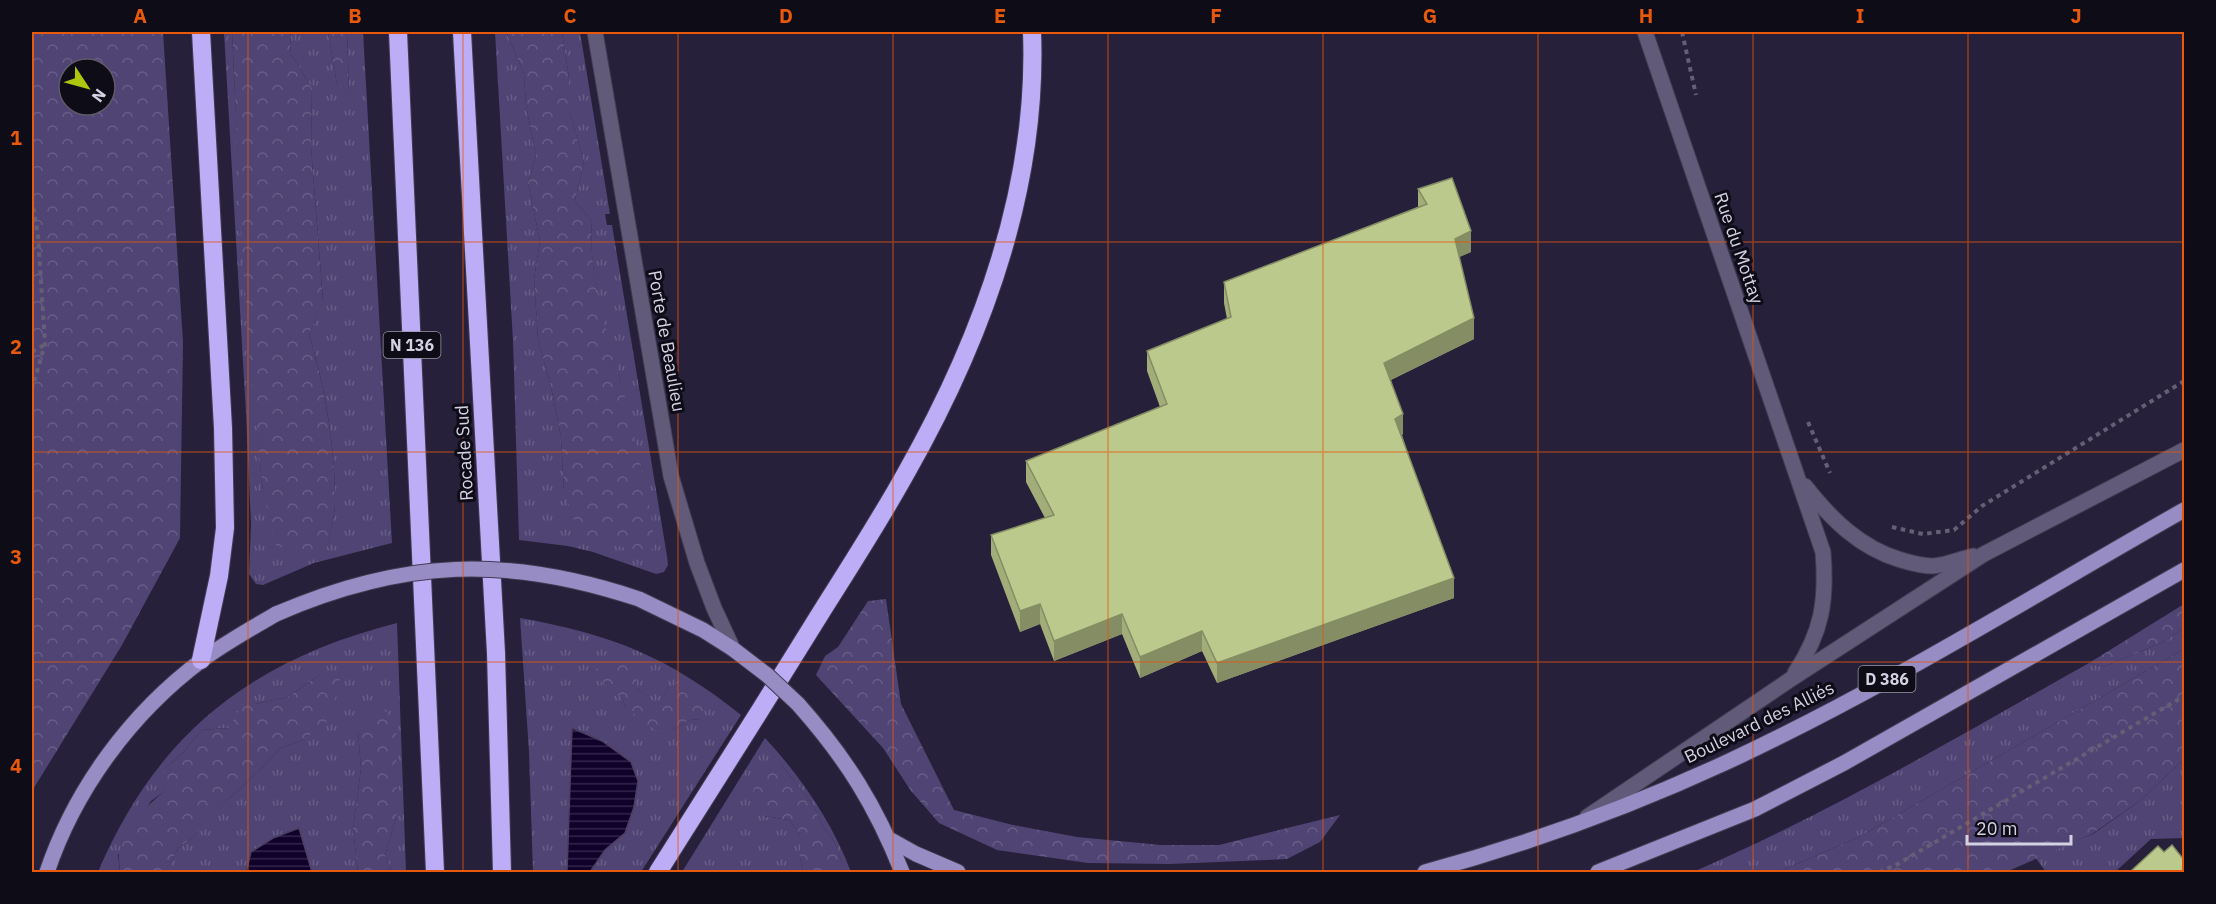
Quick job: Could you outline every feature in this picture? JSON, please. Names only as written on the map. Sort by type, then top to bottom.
[{"type":"highway","points":[[201,32],[225,498],[225,528],[219,576],[201,660]]},
{"type":"highway","name":"N 136","points":[[398,32],[435,873]]},
{"type":"highway","name":"Rocade Sud","points":[[462,32],[496,653],[502,873]]},
{"type":"highway","points":[[658,873],[906,473],[964,360],[1005,246],[1021,176],[1030,105],[1032,32]]},
{"type":"main road","name":"Boulevard des Alliés","points":[[1425,873],[1576,824],[1726,762],[1871,688],[2184,510]]},
{"type":"main road","points":[[47,873],[75,809],[100,767],[130,728],[164,692],[201,660],[276,614],[310,599],[381,578],[456,569],[531,572],[567,578],[639,599],[703,630],[733,649],[767,675],[798,704],[825,735],[871,802],[902,873]]},
{"type":"main road","points":[[1598,873],[1755,809],[1844,763],[2184,570]]},
{"type":"main road","points":[[889,839],[958,873]]},
{"type":"street","name":"Porte de Beaulieu","points":[[596,32],[671,476],[697,563],[733,649]]},
{"type":"street","name":"Rue du Mottay","points":[[1645,32],[1823,552],[1826,587],[1814,639],[1791,679]]},
{"type":"street","points":[[1576,824],[1791,679],[1984,554],[2184,450]]},
{"type":"street","points":[[1797,477],[1827,514],[1868,547],[1883,555],[1910,563],[1932,566],[1984,554]]},
{"type":"path","points":[[1682,32],[1697,99]]},
{"type":"path","points":[[32,199],[38,235],[45,344],[32,389]]},
{"type":"path","points":[[32,352],[45,344]]},
{"type":"path","points":[[1889,526],[1923,534],[1954,530],[1982,506],[2184,381]]},
{"type":"path","points":[[1806,418],[1833,481]]},
{"type":"path","points":[[1879,873],[2184,696]]},
{"type":"green space","points":[[32,32],[163,32],[183,342],[180,538],[122,645],[32,791]]},
{"type":"green space","points":[[224,32],[232,32],[244,262],[263,493],[327,546],[335,505],[334,464],[325,396],[309,335],[323,300],[311,147],[312,88],[291,54],[290,32],[328,32],[337,84],[349,91],[347,32],[363,32],[392,543],[314,563],[263,585],[256,584],[249,574],[251,524],[246,414]]},
{"type":"green space","points":[[232,32],[290,32],[291,54],[312,88],[311,147],[323,301],[309,335],[320,375],[328,419],[334,464],[335,505],[327,547],[304,556],[276,545],[263,493],[249,353]]},
{"type":"green space","points":[[328,32],[347,32],[349,92],[337,84]]},
{"type":"green space","points":[[495,32],[509,32],[507,34],[524,74],[526,105],[536,156],[528,183],[540,241],[534,279],[538,339],[561,437],[564,491],[621,383],[595,283],[591,242],[592,221],[575,201],[584,162],[569,110],[569,78],[562,32],[580,32],[610,214],[605,214],[607,225],[612,225],[667,556],[668,565],[664,572],[656,574],[593,552],[568,546],[519,540],[513,341]]},
{"type":"green space","points":[[509,32],[562,32],[569,78],[569,110],[584,162],[575,201],[592,221],[591,242],[595,282],[638,453],[652,522],[653,549],[640,552],[583,536],[575,523],[564,491],[561,437],[538,339],[534,279],[540,241],[528,183],[536,156],[526,105],[524,74],[507,34]]},
{"type":"green space","points":[[886,599],[901,704],[954,810],[1013,825],[1077,837],[1161,845],[1219,845],[1340,815],[1320,842],[1287,859],[1170,864],[1088,863],[997,850],[939,823],[911,791],[883,748],[816,675],[825,656],[838,647],[868,601]]},
{"type":"green space","points":[[2184,604],[2184,628],[2163,642],[2103,667],[2089,663]]},
{"type":"green space","points":[[520,618],[583,632],[638,651],[689,678],[741,715],[641,872],[590,872],[605,850],[625,833],[573,728],[567,872],[533,872],[529,752]],"holes":[[[669,687],[700,719],[690,720],[673,730],[626,708],[622,698],[637,689],[657,705]]]},
{"type":"green space","points":[[397,623],[406,872],[392,872],[385,856],[397,814],[358,731],[361,768],[353,829],[358,872],[312,872],[298,828],[251,852],[246,872],[169,872],[169,866],[178,848],[194,837],[209,812],[231,797],[280,748],[303,740],[320,675],[287,697],[256,704],[229,728],[201,730],[185,751],[165,768],[165,791],[151,801],[118,855],[120,872],[98,872],[122,823],[149,780],[180,742],[215,709],[254,681],[297,658],[345,639]]},
{"type":"green space","points":[[2184,628],[2184,649],[1859,837],[1778,872],[1693,872],[1844,799],[2089,663],[2103,667],[2163,642]]},
{"type":"green space","points":[[2184,649],[2184,759],[2141,800],[2092,834],[2006,872],[1778,872],[1859,837]]},
{"type":"green space","points":[[603,659],[618,659],[636,670],[637,689],[657,704],[669,687],[686,680],[698,690],[707,705],[700,719],[690,720],[673,730],[655,730],[626,708],[622,698],[601,682],[595,671]]},
{"type":"green space","points":[[334,673],[340,679],[330,719],[303,740],[280,748],[231,797],[210,812],[194,837],[178,848],[169,866],[169,872],[120,872],[119,853],[126,835],[143,811],[165,791],[165,768],[185,751],[201,730],[229,728],[246,697],[256,704],[287,697],[320,675]]},
{"type":"green space","points":[[382,708],[396,723],[397,814],[385,856],[392,872],[358,872],[353,829],[361,768],[358,731],[367,712]]},
{"type":"green space","points":[[765,738],[815,801],[835,836],[851,872],[842,872],[842,863],[835,843],[823,826],[813,805],[781,764],[764,816],[789,820],[800,834],[800,858],[803,872],[682,872]]},
{"type":"green space","points":[[2184,759],[2184,838],[2151,839],[2115,872],[2046,872],[2035,857],[2093,834],[2141,800]]},
{"type":"green space","points":[[768,762],[781,764],[813,805],[823,826],[835,843],[842,863],[842,872],[803,872],[800,858],[800,834],[789,820],[764,816],[753,807],[753,792],[759,767]]},
{"type":"shaded area","points":[[572,728],[602,741],[631,762],[638,781],[634,807],[625,833],[605,850],[590,872],[567,872]]},
{"type":"shaded area","points":[[299,828],[312,872],[246,872],[251,852],[273,838]]},
{"type":"building","points":[[1452,178],[1471,231],[1455,239],[1474,318],[1384,363],[1403,414],[1395,419],[1454,578],[1217,663],[1202,631],[1140,657],[1122,614],[1054,641],[1040,604],[1020,611],[991,535],[1054,515],[1026,461],[1167,404],[1147,351],[1231,317],[1224,282],[1427,204],[1418,189]]},
{"type":"building","points":[[2172,845],[2184,860],[2184,873],[2133,873],[2131,871],[2158,846],[2164,852]]}]
